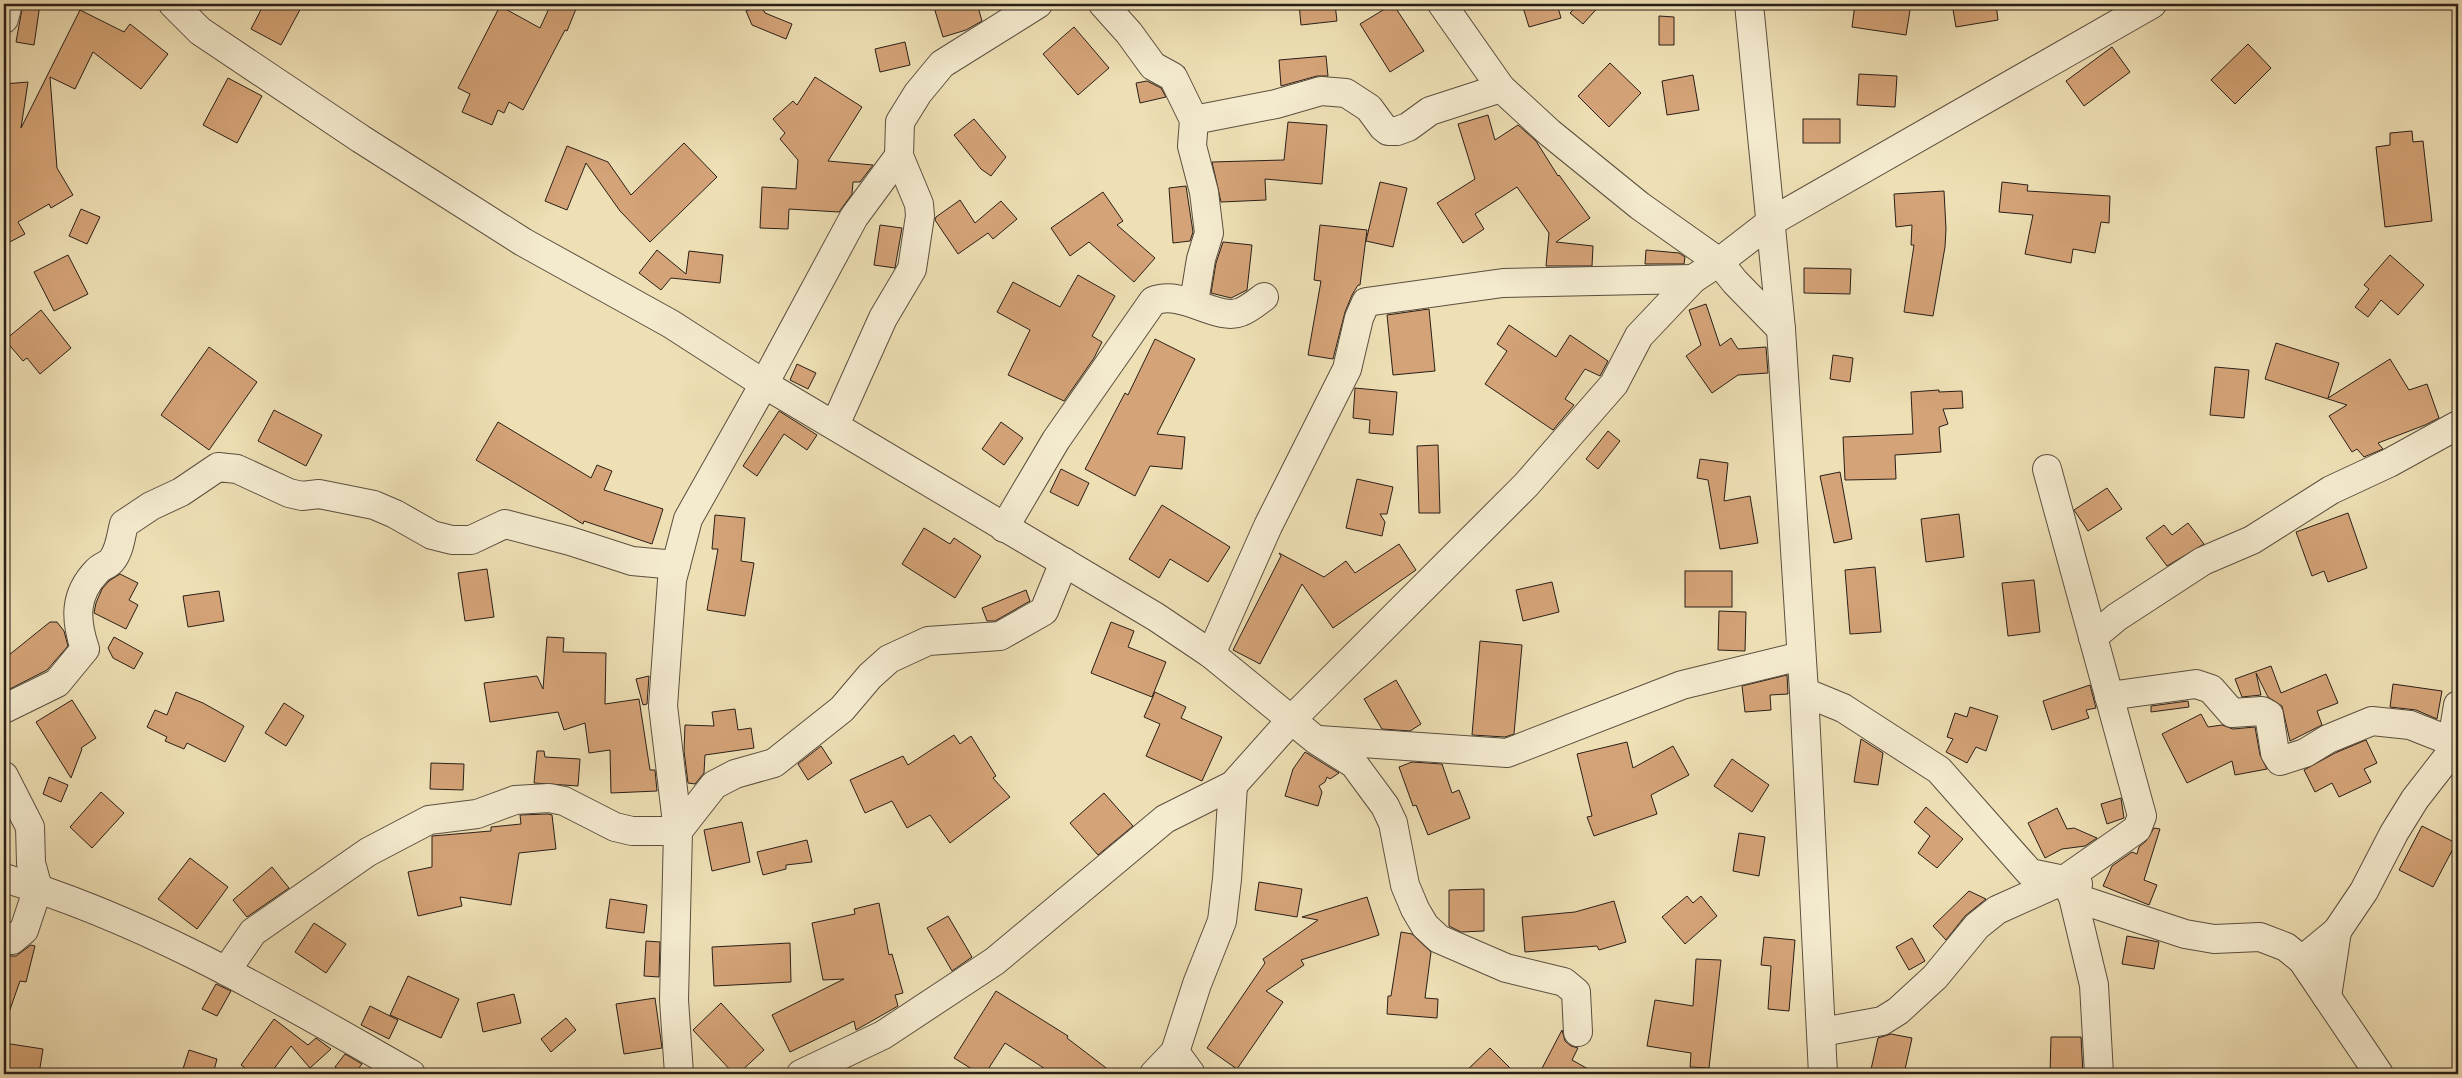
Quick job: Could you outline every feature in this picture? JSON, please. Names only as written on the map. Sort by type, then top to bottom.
[{"type":"street","points":[[4,19],[8,4]]},
{"type":"street","points":[[172,4],[200,31],[361,139],[524,242],[671,324],[764,384],[1156,617],[1211,654],[1316,740],[1354,764],[1385,806],[1393,823],[1405,885],[1425,926],[1439,939],[1506,968],[1564,982],[1576,992],[1578,1032]]},
{"type":"street","points":[[835,426],[882,318],[912,269],[920,216],[919,204],[899,156],[900,122],[918,92],[942,64],[1038,4]]},
{"type":"street","points":[[1103,4],[1130,33],[1153,66],[1173,78],[1194,120],[1192,146],[1204,192],[1209,233],[1201,259],[1194,302]]},
{"type":"street","points":[[1442,4],[1501,88],[1550,133],[1640,206],[1719,262],[1734,282],[1781,330]]},
{"type":"street","points":[[1749,4],[1772,221],[1781,330],[1804,692],[1823,1074]]},
{"type":"street","points":[[801,1074],[883,1035],[995,961],[1165,819],[1233,785],[1292,719],[1526,485],[1614,384],[1639,336],[1693,279],[1719,262],[1772,221],[2066,51],[2152,4]]},
{"type":"street","points":[[1194,120],[1276,104],[1321,91],[1346,93],[1369,108],[1388,131],[1397,132],[1408,127],[1430,111],[1501,88]]},
{"type":"street","points":[[679,1074],[674,1000],[678,831],[663,706],[672,580],[688,519],[764,384],[854,217],[899,156]]},
{"type":"street","points":[[1211,654],[1268,526],[1347,369],[1366,302],[1503,283],[1693,279]]},
{"type":"street","points":[[1004,528],[1056,440],[1152,301],[1162,297],[1194,302],[1225,315],[1240,313],[1264,297]]},
{"type":"street","points":[[2093,637],[2125,612],[2203,561],[2252,540],[2331,490],[2389,464],[2458,425]]},
{"type":"street","points":[[4,709],[57,683],[85,649],[78,630],[78,601],[97,571],[112,561],[117,551],[124,524],[151,506],[181,492],[218,467],[237,468],[289,493],[302,496],[319,494],[374,504],[396,514],[432,535],[452,540],[471,540],[505,524],[570,540],[632,561],[676,565]]},
{"type":"street","points":[[1822,1032],[1882,1021],[1898,1011],[1935,977],[1977,926],[1998,910],[2068,889],[2086,865],[2137,830],[2141,823],[2142,816],[2047,469]]},
{"type":"street","points":[[678,831],[714,785],[735,774],[774,764],[842,709],[870,676],[889,659],[928,641],[1000,636],[1044,611],[1064,562]]},
{"type":"street","points":[[1316,740],[1507,753],[1682,685],[1801,656]]},
{"type":"street","points":[[2109,696],[2196,684],[2210,689],[2232,713],[2262,712],[2269,715],[2275,753],[2280,762],[2305,753],[2328,740],[2372,721],[2410,725],[2453,742]]},
{"type":"street","points":[[1804,692],[1843,708],[1939,770],[2030,873],[2185,934],[2214,939],[2260,937],[2286,947],[2302,960],[2379,1074]]},
{"type":"street","points":[[2302,960],[2337,931],[2364,891],[2394,833],[2415,798],[2450,754],[2453,742],[2455,713],[2458,705]]},
{"type":"street","points":[[4,776],[30,827],[32,863],[38,888],[24,930],[12,940],[4,940]]},
{"type":"street","points":[[1154,1074],[1175,1052],[1197,984],[1222,921],[1227,879],[1233,785]]},
{"type":"street","points":[[226,972],[253,932],[368,852],[429,820],[477,814],[515,800],[550,798],[564,801],[615,826],[632,831],[678,831]]},
{"type":"street","points":[[4,878],[38,888],[125,922],[226,972],[411,1074]]},
{"type":"street","points":[[2068,889],[2094,985],[2099,1074]]},
{"type":"street","points":[[2327,997],[2337,931]]},
{"type":"street","points":[[1175,1052],[1190,1074]]},
{"type":"building","points":[[23,4],[40,4],[34,45],[16,42]]},
{"type":"building","points":[[264,4],[303,4],[281,45],[251,29]]},
{"type":"building","points":[[551,4],[578,4],[567,31],[565,30],[523,110],[509,102],[504,113],[498,110],[492,125],[462,112],[470,94],[458,88],[500,6],[540,28]]},
{"type":"building","points":[[933,4],[977,4],[982,21],[966,30],[943,37]]},
{"type":"building","points":[[1299,4],[1335,4],[1337,21],[1301,25]]},
{"type":"building","points":[[1393,4],[1424,51],[1390,72],[1360,24]]},
{"type":"building","points":[[1522,4],[1557,4],[1561,18],[1529,27]]},
{"type":"building","points":[[1579,4],[1601,4],[1583,24],[1570,13]]},
{"type":"building","points":[[1855,4],[1911,4],[1906,35],[1852,27]]},
{"type":"building","points":[[1952,4],[1996,4],[1998,20],[1956,27]]},
{"type":"building","points":[[761,5],[765,13],[792,24],[786,39],[752,25],[746,11]]},
{"type":"building","points":[[80,10],[124,32],[130,24],[168,54],[141,89],[93,52],[75,89],[50,77],[57,168],[73,195],[51,208],[49,204],[18,222],[25,234],[4,245],[4,84],[28,82],[21,128]]},
{"type":"building","points":[[1659,16],[1674,17],[1674,45],[1659,45]]},
{"type":"building","points":[[1074,27],[1109,68],[1078,95],[1043,54]]},
{"type":"building","points":[[905,42],[910,65],[880,72],[875,49]]},
{"type":"building","points":[[2248,44],[2271,68],[2235,104],[2211,80]]},
{"type":"building","points":[[2112,47],[2130,72],[2084,106],[2066,81]]},
{"type":"building","points":[[1326,56],[1328,76],[1317,76],[1281,86],[1279,60]]},
{"type":"building","points":[[1610,63],[1641,93],[1609,127],[1578,96]]},
{"type":"building","points":[[1859,74],[1897,76],[1895,107],[1857,105]]},
{"type":"building","points":[[1693,75],[1699,110],[1667,115],[1662,81]]},
{"type":"building","points":[[815,77],[862,107],[828,161],[873,165],[860,182],[853,182],[852,194],[839,212],[789,209],[788,229],[760,228],[762,187],[796,189],[798,160],[780,139],[785,133],[773,119],[793,101],[797,105]]},
{"type":"building","points":[[228,78],[262,96],[237,143],[203,125]]},
{"type":"building","points":[[1147,81],[1161,88],[1166,97],[1140,103],[1136,83]]},
{"type":"building","points":[[1488,115],[1495,140],[1518,125],[1536,141],[1558,176],[1590,218],[1556,242],[1593,246],[1592,266],[1546,266],[1549,233],[1517,187],[1475,214],[1484,229],[1463,243],[1437,203],[1475,179],[1458,124]]},
{"type":"building","points":[[974,119],[1006,157],[991,176],[981,169],[954,135]]},
{"type":"building","points":[[1803,119],[1840,119],[1840,143],[1803,143]]},
{"type":"building","points":[[1288,122],[1327,125],[1322,184],[1265,179],[1266,200],[1221,202],[1212,162],[1284,160]]},
{"type":"building","points":[[2412,131],[2413,142],[2423,141],[2432,221],[2385,227],[2376,147],[2390,145],[2390,133]]},
{"type":"building","points":[[684,143],[717,177],[650,242],[620,211],[586,163],[567,210],[545,201],[567,146],[608,162],[631,195]]},
{"type":"building","points":[[1380,182],[1407,188],[1393,247],[1366,241]]},
{"type":"building","points":[[2002,182],[2028,185],[2027,191],[2110,196],[2109,223],[2101,222],[2095,253],[2073,249],[2071,263],[2025,254],[2033,215],[1999,212]]},
{"type":"building","points":[[1186,186],[1193,232],[1190,241],[1173,243],[1169,188]]},
{"type":"building","points":[[1944,191],[1945,247],[1933,316],[1904,312],[1914,245],[1911,245],[1912,225],[1896,227],[1894,194]]},
{"type":"building","points":[[1103,192],[1123,221],[1117,225],[1155,258],[1134,282],[1089,242],[1070,256],[1051,228]]},
{"type":"building","points":[[960,200],[975,223],[1001,201],[1017,219],[993,239],[988,233],[958,254],[935,220],[936,217]]},
{"type":"building","points":[[81,209],[100,217],[87,244],[69,236]]},
{"type":"building","points":[[880,225],[902,228],[895,268],[874,265]]},
{"type":"building","points":[[1320,225],[1367,230],[1360,285],[1358,285],[1352,295],[1345,312],[1333,359],[1308,355],[1321,281],[1314,280]]},
{"type":"building","points":[[1223,242],[1252,245],[1247,290],[1231,298],[1211,293],[1216,263]]},
{"type":"building","points":[[657,250],[686,274],[689,251],[723,255],[720,283],[671,278],[661,290],[639,273]]},
{"type":"building","points":[[1646,250],[1679,253],[1685,257],[1684,264],[1645,264]]},
{"type":"building","points":[[68,255],[88,294],[54,311],[34,272]]},
{"type":"building","points":[[2390,255],[2424,285],[2398,315],[2381,300],[2368,317],[2355,307],[2369,289],[2364,285]]},
{"type":"building","points":[[1804,268],[1851,269],[1850,294],[1804,293]]},
{"type":"building","points":[[1078,275],[1115,296],[1092,336],[1102,342],[1094,358],[1064,401],[1008,375],[1030,330],[997,312],[1013,282],[1060,307]]},
{"type":"building","points":[[1706,304],[1720,346],[1731,338],[1738,349],[1766,347],[1768,373],[1738,375],[1712,393],[1686,356],[1701,345],[1689,310]]},
{"type":"building","points":[[1429,309],[1435,371],[1393,375],[1387,315]]},
{"type":"building","points":[[41,310],[71,348],[40,374],[27,358],[23,361],[5,340]]},
{"type":"building","points":[[1509,325],[1556,357],[1570,335],[1608,361],[1600,376],[1585,369],[1565,399],[1574,405],[1553,430],[1485,384],[1507,351],[1497,344]]},
{"type":"building","points":[[1155,339],[1195,359],[1157,434],[1185,437],[1182,469],[1150,466],[1135,496],[1085,469],[1125,393],[1128,395]]},
{"type":"building","points":[[2276,343],[2339,363],[2328,398],[2390,359],[2409,390],[2427,384],[2439,418],[2378,443],[2383,449],[2364,457],[2357,449],[2352,452],[2329,416],[2347,405],[2265,379]]},
{"type":"building","points":[[209,347],[257,382],[209,450],[161,415]]},
{"type":"building","points":[[1833,355],[1853,358],[1850,382],[1830,379]]},
{"type":"building","points":[[797,364],[816,373],[808,389],[790,380]]},
{"type":"building","points":[[2215,367],[2249,370],[2244,418],[2210,415]]},
{"type":"building","points":[[1355,388],[1397,392],[1393,435],[1369,433],[1370,420],[1353,418]]},
{"type":"building","points":[[1939,390],[1939,392],[1962,391],[1963,408],[1943,409],[1948,424],[1939,427],[1941,452],[1895,455],[1896,479],[1845,480],[1843,437],[1913,434],[1911,392]]},
{"type":"building","points":[[274,410],[322,435],[306,466],[258,441]]},
{"type":"building","points":[[779,411],[817,435],[807,450],[784,434],[757,476],[743,466]]},
{"type":"building","points":[[498,422],[591,478],[597,465],[612,471],[604,490],[663,509],[652,544],[584,521],[583,524],[476,460]]},
{"type":"building","points":[[1001,422],[1023,438],[1004,465],[982,449]]},
{"type":"building","points":[[1608,431],[1620,441],[1598,469],[1586,459]]},
{"type":"building","points":[[1438,445],[1440,513],[1419,513],[1417,446]]},
{"type":"building","points":[[1700,459],[1728,463],[1724,501],[1750,496],[1758,543],[1720,549],[1708,480],[1697,478]]},
{"type":"building","points":[[1061,469],[1089,483],[1078,506],[1050,492]]},
{"type":"building","points":[[1840,472],[1852,539],[1834,543],[1820,476]]},
{"type":"building","points":[[1357,479],[1393,487],[1387,514],[1380,514],[1385,522],[1382,536],[1346,528]]},
{"type":"building","points":[[2107,488],[2122,509],[2088,531],[2074,510]]},
{"type":"building","points":[[1162,505],[1230,547],[1208,582],[1170,559],[1159,578],[1129,559]]},
{"type":"building","points":[[2348,513],[2367,568],[2328,582],[2324,571],[2312,576],[2296,532]]},
{"type":"building","points":[[1959,514],[1964,557],[1926,562],[1921,519]]},
{"type":"building","points":[[715,515],[745,518],[741,561],[754,563],[745,616],[707,610],[718,549],[712,549]]},
{"type":"building","points":[[2188,523],[2204,544],[2167,566],[2146,538],[2164,525],[2172,535]]},
{"type":"building","points":[[924,528],[950,544],[954,538],[981,556],[955,598],[902,564]]},
{"type":"building","points":[[1399,544],[1416,570],[1333,628],[1302,584],[1260,664],[1233,650],[1281,556],[1279,553],[1324,577],[1346,561],[1355,573]]},
{"type":"building","points":[[1875,567],[1881,632],[1850,634],[1845,570]]},
{"type":"building","points":[[487,569],[494,617],[465,621],[458,573]]},
{"type":"building","points":[[1685,571],[1732,571],[1732,607],[1685,607]]},
{"type":"building","points":[[120,574],[138,583],[129,600],[138,605],[126,629],[94,613],[102,589],[109,581]]},
{"type":"building","points":[[2034,580],[2040,632],[2008,636],[2002,583]]},
{"type":"building","points":[[1552,582],[1559,612],[1523,621],[1516,590]]},
{"type":"building","points":[[1026,590],[1030,601],[995,621],[987,621],[982,608]]},
{"type":"building","points":[[219,591],[224,621],[188,627],[183,596]]},
{"type":"building","points":[[1719,611],[1746,612],[1745,651],[1718,650]]},
{"type":"building","points":[[50,622],[57,622],[64,631],[68,646],[47,670],[4,692],[4,659]]},
{"type":"building","points":[[1111,622],[1134,631],[1128,647],[1166,662],[1152,697],[1091,673]]},
{"type":"building","points":[[114,637],[143,653],[134,669],[113,658],[108,648]]},
{"type":"building","points":[[547,637],[564,638],[563,652],[606,653],[605,704],[639,699],[650,770],[655,770],[657,791],[611,793],[610,750],[589,753],[585,723],[564,730],[558,712],[490,722],[484,683],[537,676],[543,689]]},
{"type":"building","points":[[1480,641],[1522,645],[1514,734],[1505,737],[1472,735]]},
{"type":"building","points":[[2271,666],[2281,693],[2326,674],[2338,703],[2317,711],[2322,725],[2290,741],[2282,706],[2268,697],[2256,673],[2261,695],[2242,697],[2235,679]]},
{"type":"building","points":[[1787,675],[1788,694],[1770,695],[1771,710],[1745,712],[1742,686]]},
{"type":"building","points":[[649,676],[647,704],[643,705],[636,679]]},
{"type":"building","points":[[1396,680],[1421,724],[1410,731],[1382,729],[1364,699]]},
{"type":"building","points":[[2393,684],[2442,691],[2437,719],[2416,710],[2390,707]]},
{"type":"building","points":[[2090,685],[2096,708],[2086,710],[2089,718],[2052,730],[2043,701]]},
{"type":"building","points":[[176,692],[203,703],[244,726],[225,762],[187,743],[184,749],[165,741],[167,737],[147,727],[155,710],[167,715]]},
{"type":"building","points":[[1155,692],[1186,707],[1181,718],[1222,737],[1202,781],[1146,756],[1160,724],[1144,717]]},
{"type":"building","points":[[72,700],[96,738],[81,748],[71,778],[36,722]]},
{"type":"building","points":[[2188,701],[2189,707],[2151,712],[2151,706]]},
{"type":"building","points":[[284,703],[304,716],[286,746],[265,733]]},
{"type":"building","points":[[1970,707],[1998,716],[1986,751],[1976,747],[1967,763],[1946,752],[1953,739],[1947,737],[1955,713],[1967,717]]},
{"type":"building","points":[[735,709],[738,730],[751,728],[754,748],[705,755],[704,773],[695,784],[688,783],[684,751],[685,725],[714,726],[712,712]]},
{"type":"building","points":[[2201,714],[2208,727],[2222,725],[2233,729],[2255,727],[2260,755],[2267,769],[2235,775],[2232,761],[2187,783],[2162,734]]},
{"type":"building","points":[[954,735],[960,744],[971,736],[996,776],[993,778],[1010,797],[950,843],[930,815],[907,828],[892,801],[865,813],[850,780],[903,756],[908,765]]},
{"type":"building","points":[[1861,739],[1883,753],[1878,785],[1854,782]]},
{"type":"building","points":[[2366,740],[2377,763],[2364,769],[2371,782],[2339,797],[2332,783],[2315,792],[2304,770],[2335,753]]},
{"type":"building","points":[[1627,742],[1633,768],[1673,746],[1689,775],[1651,795],[1657,814],[1594,836],[1587,817],[1592,816],[1577,754]]},
{"type":"building","points":[[821,746],[832,763],[808,780],[798,764]]},
{"type":"building","points":[[537,751],[544,751],[545,757],[580,759],[578,786],[534,783]]},
{"type":"building","points":[[1305,752],[1339,773],[1330,779],[1327,777],[1325,782],[1319,786],[1322,792],[1318,806],[1285,796],[1293,769]]},
{"type":"building","points":[[1732,759],[1769,785],[1752,812],[1714,786]]},
{"type":"building","points":[[1412,762],[1442,764],[1452,793],[1459,790],[1470,818],[1428,835],[1416,805],[1413,806],[1399,767]]},
{"type":"building","points":[[431,763],[464,764],[463,790],[430,789]]},
{"type":"building","points":[[49,777],[68,785],[61,802],[43,794]]},
{"type":"building","points":[[101,792],[124,813],[92,848],[70,827]]},
{"type":"building","points":[[1104,793],[1133,826],[1098,855],[1070,823]]},
{"type":"building","points":[[2121,798],[2124,818],[2107,824],[2101,804]]},
{"type":"building","points":[[1926,807],[1963,839],[1937,868],[1918,853],[1930,836],[1914,822]]},
{"type":"building","points":[[2057,808],[2067,829],[2074,828],[2097,838],[2085,846],[2062,849],[2045,858],[2028,823]]},
{"type":"building","points":[[520,815],[552,815],[556,849],[519,853],[511,905],[460,897],[462,906],[418,916],[408,872],[432,867],[432,836],[491,831],[491,827],[521,824]]},
{"type":"building","points":[[742,822],[750,862],[712,871],[704,830]]},
{"type":"building","points":[[2422,826],[2456,843],[2433,887],[2399,870]]},
{"type":"building","points":[[2154,828],[2160,829],[2144,880],[2157,885],[2149,905],[2103,886],[2112,866],[2132,852],[2137,854],[2139,847],[2146,841]]},
{"type":"building","points":[[1739,833],[1765,837],[1759,876],[1733,871]]},
{"type":"building","points":[[807,840],[812,862],[786,865],[786,869],[763,875],[757,852]]},
{"type":"building","points":[[190,858],[228,887],[197,929],[158,899]]},
{"type":"building","points":[[272,867],[289,888],[247,917],[233,900]]},
{"type":"building","points":[[1259,882],[1302,889],[1297,917],[1255,910]]},
{"type":"building","points":[[1484,889],[1484,931],[1461,932],[1449,926],[1449,890]]},
{"type":"building","points":[[1969,891],[1986,899],[1965,916],[1946,940],[1933,926]]},
{"type":"building","points":[[1687,896],[1693,903],[1701,896],[1717,916],[1685,944],[1662,917]]},
{"type":"building","points":[[1367,897],[1379,935],[1301,960],[1304,965],[1266,991],[1283,1002],[1237,1069],[1207,1048],[1265,963],[1263,959],[1318,920],[1302,917]]},
{"type":"building","points":[[610,899],[647,905],[644,933],[606,928]]},
{"type":"building","points":[[1614,901],[1626,942],[1599,950],[1597,946],[1525,952],[1522,917],[1575,912]]},
{"type":"building","points":[[879,903],[889,955],[892,954],[903,993],[895,995],[898,1006],[856,1030],[854,1021],[790,1052],[772,1015],[844,979],[823,980],[812,923],[855,914],[854,909]]},
{"type":"building","points":[[948,916],[972,957],[952,971],[927,928]]},
{"type":"building","points":[[314,923],[346,944],[326,973],[295,952]]},
{"type":"building","points":[[1401,932],[1412,934],[1431,952],[1425,998],[1438,999],[1437,1018],[1387,1014],[1388,996],[1391,996]]},
{"type":"building","points":[[2127,936],[2159,942],[2154,969],[2122,964]]},
{"type":"building","points":[[1764,937],[1795,940],[1789,1011],[1768,1009],[1771,966],[1761,965]]},
{"type":"building","points":[[1912,938],[1925,961],[1909,970],[1896,947]]},
{"type":"building","points":[[646,941],[660,942],[659,977],[644,976]]},
{"type":"building","points":[[790,943],[791,982],[714,986],[712,947]]},
{"type":"building","points":[[31,945],[35,946],[26,982],[20,981],[6,1021],[4,1020],[4,956],[16,956]]},
{"type":"building","points":[[1696,959],[1721,960],[1709,1068],[1690,1067],[1691,1053],[1647,1046],[1655,1000],[1693,1006]]},
{"type":"building","points":[[408,976],[459,999],[441,1038],[390,1015]]},
{"type":"building","points":[[216,984],[231,991],[217,1016],[202,1009]]},
{"type":"building","points":[[996,991],[1068,1036],[1067,1038],[1114,1074],[1053,1074],[1005,1043],[985,1074],[980,1074],[954,1058]]},
{"type":"building","points":[[514,994],[521,1023],[483,1032],[477,1003]]},
{"type":"building","points":[[655,998],[662,1048],[624,1054],[616,1004]]},
{"type":"building","points":[[721,1003],[764,1050],[738,1074],[734,1074],[693,1030]]},
{"type":"building","points":[[370,1006],[398,1020],[389,1039],[361,1025]]},
{"type":"building","points":[[566,1018],[576,1030],[551,1052],[541,1039]]},
{"type":"building","points":[[274,1019],[308,1045],[316,1038],[331,1049],[310,1068],[291,1046],[270,1074],[253,1074],[241,1065]]},
{"type":"building","points":[[1562,1030],[1565,1041],[1571,1046],[1578,1048],[1572,1060],[1597,1074],[1539,1074]]},
{"type":"building","points":[[1891,1034],[1912,1038],[1904,1074],[1870,1074],[1878,1038]]},
{"type":"building","points":[[2051,1037],[2081,1037],[2083,1074],[2050,1074]]},
{"type":"building","points":[[4,1043],[43,1049],[39,1074],[4,1069]]},
{"type":"building","points":[[1490,1048],[1516,1074],[1463,1074]]},
{"type":"building","points":[[189,1050],[217,1059],[213,1074],[182,1072]]},
{"type":"building","points":[[345,1054],[362,1064],[354,1074],[345,1074],[335,1067]]}]
